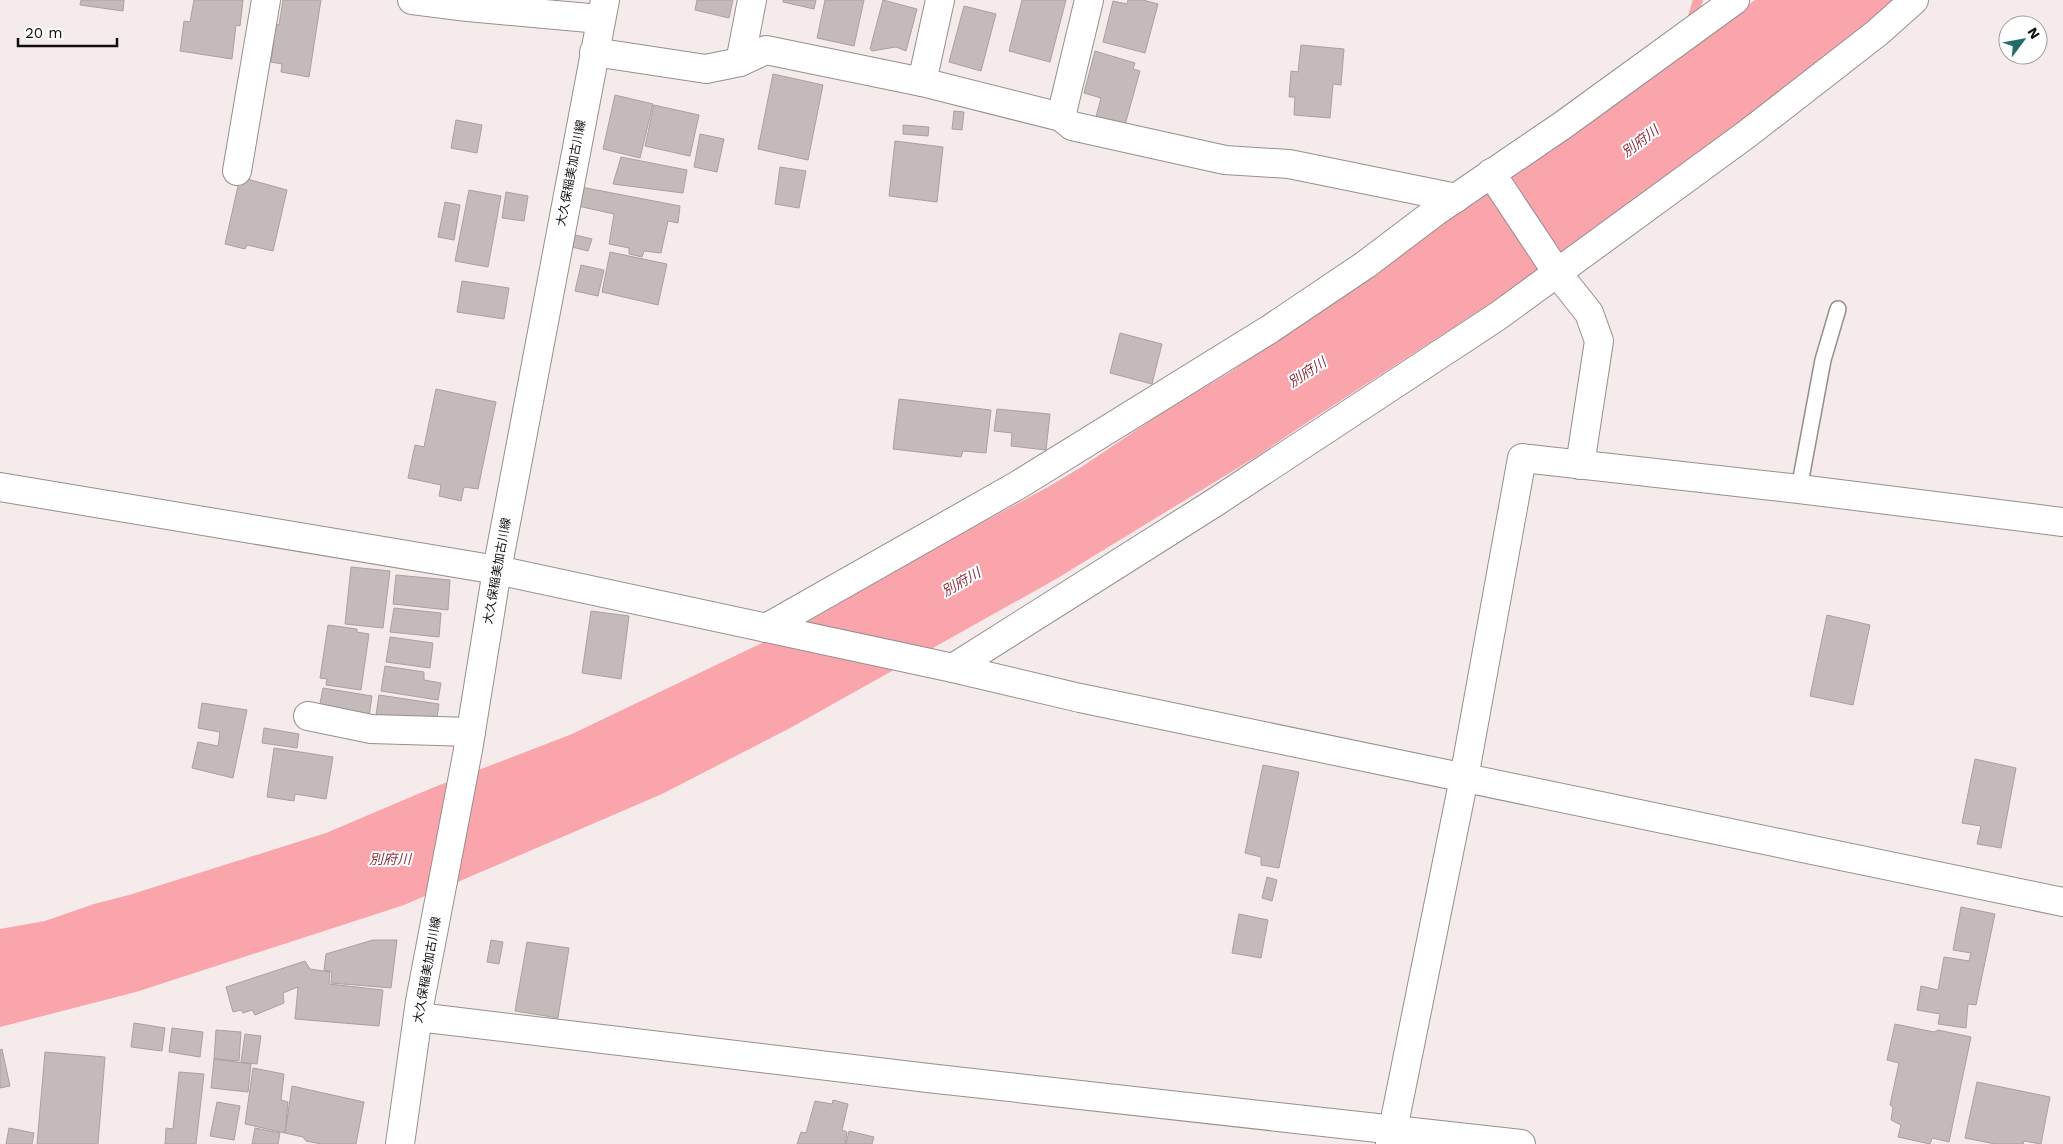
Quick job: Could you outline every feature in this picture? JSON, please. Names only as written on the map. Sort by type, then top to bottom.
[{"type":"street","points":[[237,171],[266,0]]},
{"type":"street","points":[[412,0],[468,7],[602,10]]},
{"type":"street","points":[[740,62],[752,0]]},
{"type":"street","points":[[922,82],[940,0]]},
{"type":"street","points":[[1061,118],[1090,0]]},
{"type":"street","points":[[774,631],[1018,485],[1221,360],[1365,265],[1735,0]]},
{"type":"street","points":[[947,668],[1370,402],[1558,274],[1748,134],[1877,33],[1914,0]]},
{"type":"street","name":"大久保稲美加古川線","points":[[400,1144],[418,1017],[470,741],[497,570],[602,10]]},
{"type":"street","points":[[594,52],[706,69],[740,62],[766,50],[922,82],[1061,118],[1072,126],[1225,160],[1289,164],[1456,198]]},
{"type":"street","points":[[1491,173],[1558,274],[1589,313],[1599,341],[1580,464]]},
{"type":"street","points":[[1391,1137],[1464,778],[1522,458],[1799,489],[2063,522]]},
{"type":"street","points":[[0,487],[497,570],[1080,698],[2063,902]]},
{"type":"street","points":[[308,716],[371,729],[470,741]]},
{"type":"street","points":[[418,1017],[928,1078],[1219,1109],[1391,1137],[1521,1144]]},
{"type":"lane","points":[[1799,489],[1822,360],[1838,309]]},
{"type":"water","name":"別府川","points":[[1755,0],[1900,0],[1597,234],[1259,455],[1056,579],[792,727],[662,794],[404,905],[136,992],[0,1027],[0,929],[45,921],[94,904],[129,895],[326,833],[432,788],[572,734],[810,620],[881,577],[1048,487],[1083,466],[1166,410],[1232,371],[1327,303],[1426,237],[1458,210],[1649,80]]},
{"type":"building","points":[[81,0],[124,0],[123,11],[80,5]]},
{"type":"building","points":[[194,0],[243,0],[240,26],[236,25],[232,59],[180,51],[184,21],[190,22]]},
{"type":"building","points":[[283,0],[321,0],[309,77],[281,72],[282,64],[271,62],[274,41],[269,41],[272,24],[279,25]]},
{"type":"building","points":[[697,0],[733,0],[729,18],[695,10]]},
{"type":"building","points":[[783,0],[816,0],[814,9],[783,2]]},
{"type":"building","points":[[825,0],[864,0],[854,46],[817,38]]},
{"type":"building","points":[[883,0],[917,9],[906,51],[896,47],[872,51],[870,49]]},
{"type":"building","points":[[1022,0],[1066,0],[1050,62],[1009,51]]},
{"type":"building","points":[[1128,0],[1143,0],[1158,4],[1145,53],[1103,42],[1113,1],[1127,4]]},
{"type":"building","points":[[964,6],[996,14],[981,71],[949,62]]},
{"type":"building","points":[[1301,45],[1344,49],[1341,85],[1333,84],[1330,118],[1294,115],[1295,97],[1289,97],[1291,71],[1298,72]]},
{"type":"building","points":[[1095,51],[1135,63],[1133,69],[1140,71],[1125,125],[1096,117],[1101,98],[1084,93]]},
{"type":"building","points":[[773,74],[823,85],[808,160],[758,149]]},
{"type":"building","points":[[615,95],[653,104],[640,158],[603,149]]},
{"type":"building","points":[[654,105],[699,115],[690,156],[645,146]]},
{"type":"building","points":[[954,111],[964,112],[962,130],[952,129]]},
{"type":"building","points":[[456,120],[482,125],[477,153],[451,148]]},
{"type":"building","points":[[903,125],[929,127],[928,136],[903,134]]},
{"type":"building","points":[[700,134],[724,139],[717,172],[694,167]]},
{"type":"building","points":[[895,141],[943,147],[937,202],[889,196]]},
{"type":"building","points":[[621,157],[687,170],[683,193],[613,184]]},
{"type":"building","points":[[780,167],[806,171],[799,208],[775,204]]},
{"type":"building","points":[[240,177],[287,190],[273,251],[247,245],[245,249],[225,244]]},
{"type":"building","points":[[581,187],[680,206],[678,223],[668,221],[661,253],[644,251],[642,257],[629,254],[629,248],[609,244],[614,214],[578,206]]},
{"type":"building","points":[[469,190],[501,196],[488,267],[455,261]]},
{"type":"building","points":[[506,192],[528,196],[524,221],[502,218]]},
{"type":"building","points":[[445,202],[460,205],[454,240],[438,237]]},
{"type":"building","points":[[571,234],[592,239],[588,251],[568,246]]},
{"type":"building","points":[[610,252],[667,264],[658,305],[602,292]]},
{"type":"building","points":[[581,265],[604,270],[598,296],[575,291]]},
{"type":"building","points":[[462,281],[509,288],[504,319],[457,312]]},
{"type":"building","points":[[1120,333],[1162,344],[1152,384],[1110,373]]},
{"type":"building","points":[[436,389],[496,402],[478,489],[464,487],[461,501],[439,496],[441,485],[408,478],[415,445],[424,447]]},
{"type":"building","points":[[899,399],[991,410],[986,453],[963,451],[961,457],[893,449]]},
{"type":"building","points":[[997,409],[1050,414],[1046,450],[1011,446],[1012,433],[994,431]]},
{"type":"building","points":[[351,567],[390,571],[383,628],[345,624]]},
{"type":"building","points":[[396,575],[450,580],[448,610],[393,604]]},
{"type":"building","points":[[394,608],[441,613],[439,637],[390,632]]},
{"type":"building","points":[[591,611],[629,616],[621,679],[582,673]]},
{"type":"building","points":[[1827,615],[1870,625],[1853,705],[1810,696]]},
{"type":"building","points":[[328,625],[357,629],[357,632],[369,634],[361,690],[326,685],[327,679],[320,678]]},
{"type":"building","points":[[390,637],[433,643],[430,668],[386,662]]},
{"type":"building","points":[[385,666],[424,672],[424,680],[441,683],[438,700],[381,691]]},
{"type":"building","points":[[323,688],[372,696],[369,717],[319,709]]},
{"type":"building","points":[[379,695],[439,704],[436,724],[376,715]]},
{"type":"building","points":[[202,703],[247,710],[233,778],[192,768],[198,742],[218,746],[220,732],[198,728]]},
{"type":"building","points":[[264,728],[299,734],[297,748],[262,743]]},
{"type":"building","points":[[274,748],[333,757],[326,799],[295,794],[294,801],[267,797]]},
{"type":"building","points":[[1975,759],[2016,768],[2001,848],[1977,844],[1981,826],[1962,823]]},
{"type":"building","points":[[1263,765],[1299,772],[1279,868],[1261,865],[1261,857],[1245,853]]},
{"type":"building","points":[[1267,877],[1277,880],[1272,901],[1262,898]]},
{"type":"building","points":[[1961,907],[1995,914],[1976,1005],[1968,1004],[1966,1028],[1938,1024],[1940,1014],[1917,1010],[1921,986],[1938,990],[1944,957],[1969,961],[1971,953],[1953,950]]},
{"type":"building","points":[[1239,914],[1268,920],[1261,958],[1232,953]]},
{"type":"building","points":[[373,940],[397,940],[391,988],[331,983],[332,972],[324,970],[326,954]]},
{"type":"building","points":[[491,940],[503,942],[499,964],[487,962]]},
{"type":"building","points":[[527,942],[569,948],[558,1018],[515,1011]]},
{"type":"building","points":[[305,961],[310,969],[330,972],[329,984],[383,990],[379,1026],[295,1019],[298,987],[283,993],[284,1003],[255,1015],[252,1010],[243,1013],[241,1010],[233,1012],[226,987]]},
{"type":"building","points":[[134,1023],[165,1028],[162,1051],[131,1047]]},
{"type":"building","points":[[1895,1024],[1971,1037],[1949,1142],[1932,1138],[1930,1144],[1898,1137],[1901,1125],[1891,1120],[1893,1107],[1890,1105],[1899,1063],[1887,1060]]},
{"type":"building","points":[[172,1028],[203,1032],[200,1057],[169,1052]]},
{"type":"building","points":[[216,1030],[241,1032],[239,1061],[214,1059]]},
{"type":"building","points":[[245,1034],[261,1036],[257,1064],[241,1062]]},
{"type":"building","points":[[2,1049],[10,1086],[0,1088],[0,1050]]},
{"type":"building","points":[[45,1052],[105,1057],[98,1144],[37,1144]]},
{"type":"building","points":[[214,1059],[251,1064],[248,1092],[211,1088]]},
{"type":"building","points":[[253,1068],[284,1074],[281,1100],[288,1102],[285,1133],[245,1124]]},
{"type":"building","points":[[179,1072],[204,1074],[196,1144],[165,1144],[166,1128],[173,1129]]},
{"type":"building","points":[[1977,1082],[2050,1097],[2041,1144],[2024,1141],[2023,1144],[1995,1144],[1965,1138]]},
{"type":"building","points":[[292,1086],[364,1102],[356,1144],[321,1144],[306,1141],[303,1137],[285,1133]]},
{"type":"building","points":[[833,1100],[848,1104],[842,1130],[847,1132],[845,1144],[797,1144],[801,1132],[806,1133],[815,1101],[832,1104]]},
{"type":"building","points":[[217,1102],[240,1106],[234,1140],[210,1136]]},
{"type":"building","points":[[9,1128],[34,1133],[32,1144],[6,1144]]},
{"type":"building","points":[[255,1128],[280,1133],[278,1144],[252,1144]]},
{"type":"building","points":[[849,1131],[874,1137],[872,1144],[846,1144]]},
{"type":"waterway","points":[[1691,23],[1698,0]]}]
